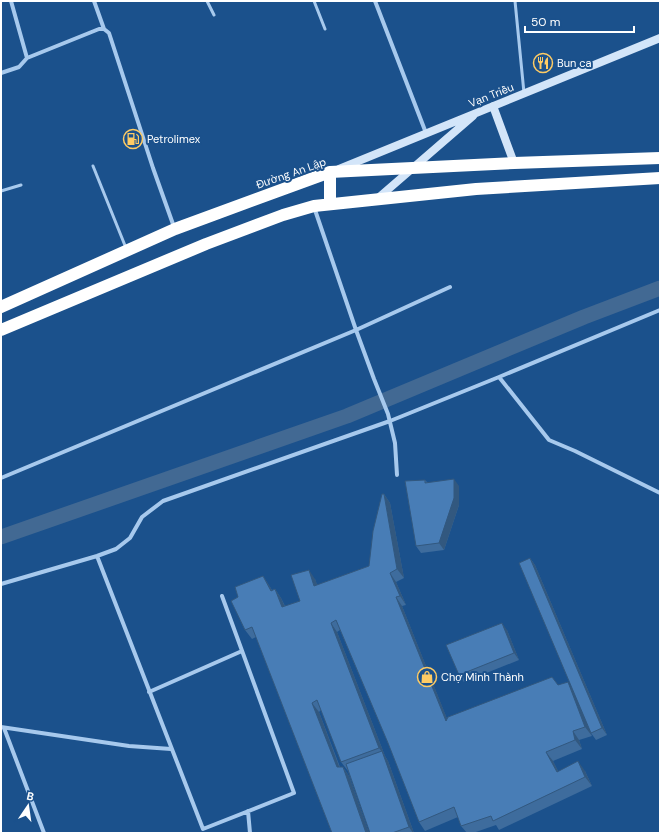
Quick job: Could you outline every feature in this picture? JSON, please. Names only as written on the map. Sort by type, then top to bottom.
[{"type":"highway","name":"Đường An Lập","points":[[1,307],[175,229],[330,172],[660,158]]},
{"type":"highway","points":[[330,172],[330,204]]},
{"type":"highway","points":[[1,330],[206,244],[283,215],[314,206],[476,189],[660,178]]},
{"type":"street","points":[[11,1],[27,58]]},
{"type":"street","points":[[94,1],[104,29],[109,33],[153,168],[175,229]]},
{"type":"street","points":[[375,1],[426,133]]},
{"type":"street","points":[[1,73],[19,67],[27,58],[99,29],[104,29]]},
{"type":"street","name":"Vạn Triều","points":[[330,172],[660,38]]},
{"type":"street","points":[[493,106],[514,163]]},
{"type":"street","points":[[376,199],[478,112]]},
{"type":"street","points":[[314,206],[356,330],[388,414],[395,443],[397,475]]},
{"type":"street","points":[[1,478],[356,330],[450,287]]},
{"type":"street","points":[[1,584],[116,549],[130,538],[142,517],[163,501],[390,421],[660,310]]},
{"type":"street","points":[[499,377],[549,440],[575,451],[660,493]]},
{"type":"street","points":[[97,556],[203,829],[294,793],[222,596]]},
{"type":"street","points":[[149,692],[242,651]]},
{"type":"street","points":[[44,833],[3,728],[129,746],[171,749]]},
{"type":"street","points":[[248,811],[250,833]]},
{"type":"lane","points":[[207,1],[214,15]]},
{"type":"lane","points":[[314,1],[325,28]]},
{"type":"lane","points":[[515,1],[524,94]]},
{"type":"lane","points":[[93,166],[128,250]]},
{"type":"lane","points":[[1,191],[21,185]]},
{"type":"building","points":[[454,479],[454,498],[439,543],[416,546],[405,481],[425,480],[425,483]]},
{"type":"building","points":[[382,494],[384,494],[397,569],[390,573],[400,596],[396,597],[446,721],[448,717],[552,677],[558,685],[568,682],[585,727],[573,731],[575,740],[546,752],[557,772],[578,761],[585,777],[493,821],[491,816],[461,826],[454,807],[419,822],[388,743],[336,620],[331,623],[379,748],[341,762],[317,700],[312,703],[337,767],[343,767],[366,833],[332,833],[252,627],[245,630],[231,601],[238,597],[235,587],[263,576],[271,591],[275,589],[282,607],[300,601],[291,575],[309,570],[314,586],[369,566],[373,531]]},
{"type":"building","points":[[530,558],[602,728],[591,733],[519,563]]},
{"type":"building","points":[[502,623],[514,653],[459,675],[446,645]]},
{"type":"building","points":[[382,751],[409,827],[392,833],[370,833],[346,764]]},
{"type":"waterway","points":[[1,537],[347,416],[584,317],[660,288]]},
{"type":"place","name":"Bun ca","points":[[543,63]]},
{"type":"place","name":"Petrolimex","points":[[133,139]]},
{"type":"place","name":"Chợ Minh Thành","points":[[427,677]]}]
